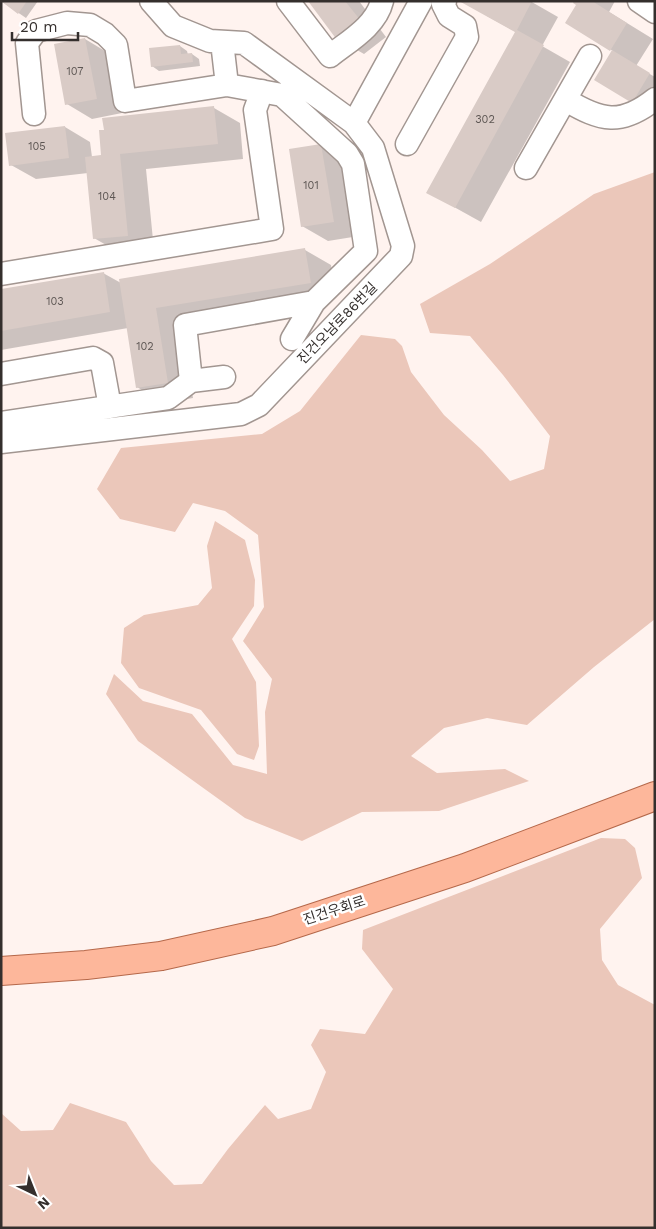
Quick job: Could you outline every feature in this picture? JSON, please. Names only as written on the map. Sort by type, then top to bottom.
[{"type":"main road","name":"진건우회로","points":[[1,971],[86,965],[162,956],[273,931],[465,868],[655,796]]},
{"type":"street","name":"진건오남로86번길","points":[[1,442],[241,414],[259,405],[401,256],[403,246],[373,148],[354,123],[244,42],[210,41],[173,26],[151,1]]},
{"type":"street","points":[[288,1],[330,56],[367,27],[380,8],[382,1]]},
{"type":"street","points":[[354,123],[421,1]]},
{"type":"street","points":[[407,144],[468,37],[465,26],[449,16],[443,4],[445,1]]},
{"type":"street","points":[[639,1],[655,12]]},
{"type":"street","points":[[34,114],[27,43],[36,31],[68,23],[90,25],[105,34],[116,45],[125,102],[227,85],[282,95],[347,154],[353,164],[366,251],[314,302],[292,339]]},
{"type":"street","points":[[222,42],[227,85]]},
{"type":"street","points":[[526,168],[590,56]]},
{"type":"street","points":[[1,274],[272,230],[255,110],[262,91]]},
{"type":"street","points":[[566,100],[595,116],[618,118],[641,110],[655,99]]},
{"type":"street","points":[[191,381],[185,325],[314,302]]},
{"type":"street","points":[[1,374],[93,358],[102,363],[110,407]]},
{"type":"street","points":[[1,423],[168,398],[191,381],[224,377]]},
{"type":"shaded area","points":[[655,172],[655,619],[594,667],[527,725],[487,718],[444,728],[411,756],[437,773],[505,769],[529,781],[439,811],[362,812],[302,841],[245,818],[138,741],[106,694],[114,674],[143,701],[192,714],[233,765],[267,774],[265,712],[272,679],[243,641],[264,607],[258,535],[225,511],[193,503],[175,532],[120,519],[97,489],[121,448],[262,434],[300,411],[361,335],[395,339],[402,346],[411,372],[444,415],[482,450],[510,481],[544,469],[550,436],[470,336],[430,333],[420,304],[490,264],[594,194]]},
{"type":"shaded area","points":[[215,521],[245,540],[255,580],[254,606],[232,639],[256,682],[259,746],[254,760],[237,754],[201,710],[139,688],[121,663],[124,628],[144,615],[198,605],[212,588],[207,546]]},
{"type":"shaded area","points":[[601,838],[625,839],[635,848],[642,878],[600,929],[602,960],[618,985],[655,1005],[655,1228],[1,1228],[1,1113],[21,1131],[53,1130],[70,1103],[126,1122],[151,1161],[174,1185],[202,1184],[265,1105],[278,1119],[311,1109],[326,1072],[311,1045],[320,1029],[365,1034],[393,989],[362,949],[363,930]]},
{"type":"building","points":[[1,1],[27,1],[18,14]]},
{"type":"building","points":[[308,1],[345,1],[361,21],[337,40]]},
{"type":"building","points":[[459,1],[532,1],[517,30],[544,45],[455,208],[426,193],[515,32]]},
{"type":"building","points":[[574,1],[592,1],[627,23],[610,51],[565,23],[576,5],[573,3]]},
{"type":"building","points":[[85,38],[97,99],[65,105],[54,44]]},
{"type":"building","points":[[180,45],[181,54],[192,53],[193,62],[151,67],[149,48]]},
{"type":"building","points":[[612,50],[650,73],[632,103],[594,80]]},
{"type":"building","points":[[214,106],[218,144],[120,154],[128,236],[93,239],[85,157],[101,155],[99,130],[104,130],[102,118]]},
{"type":"building","points":[[65,126],[69,158],[9,166],[5,133]]},
{"type":"building","points":[[321,144],[334,222],[301,227],[289,149]]},
{"type":"building","points":[[305,248],[311,283],[156,308],[168,383],[136,388],[119,279]]},
{"type":"building","points":[[104,272],[110,312],[1,331],[1,289]]}]
